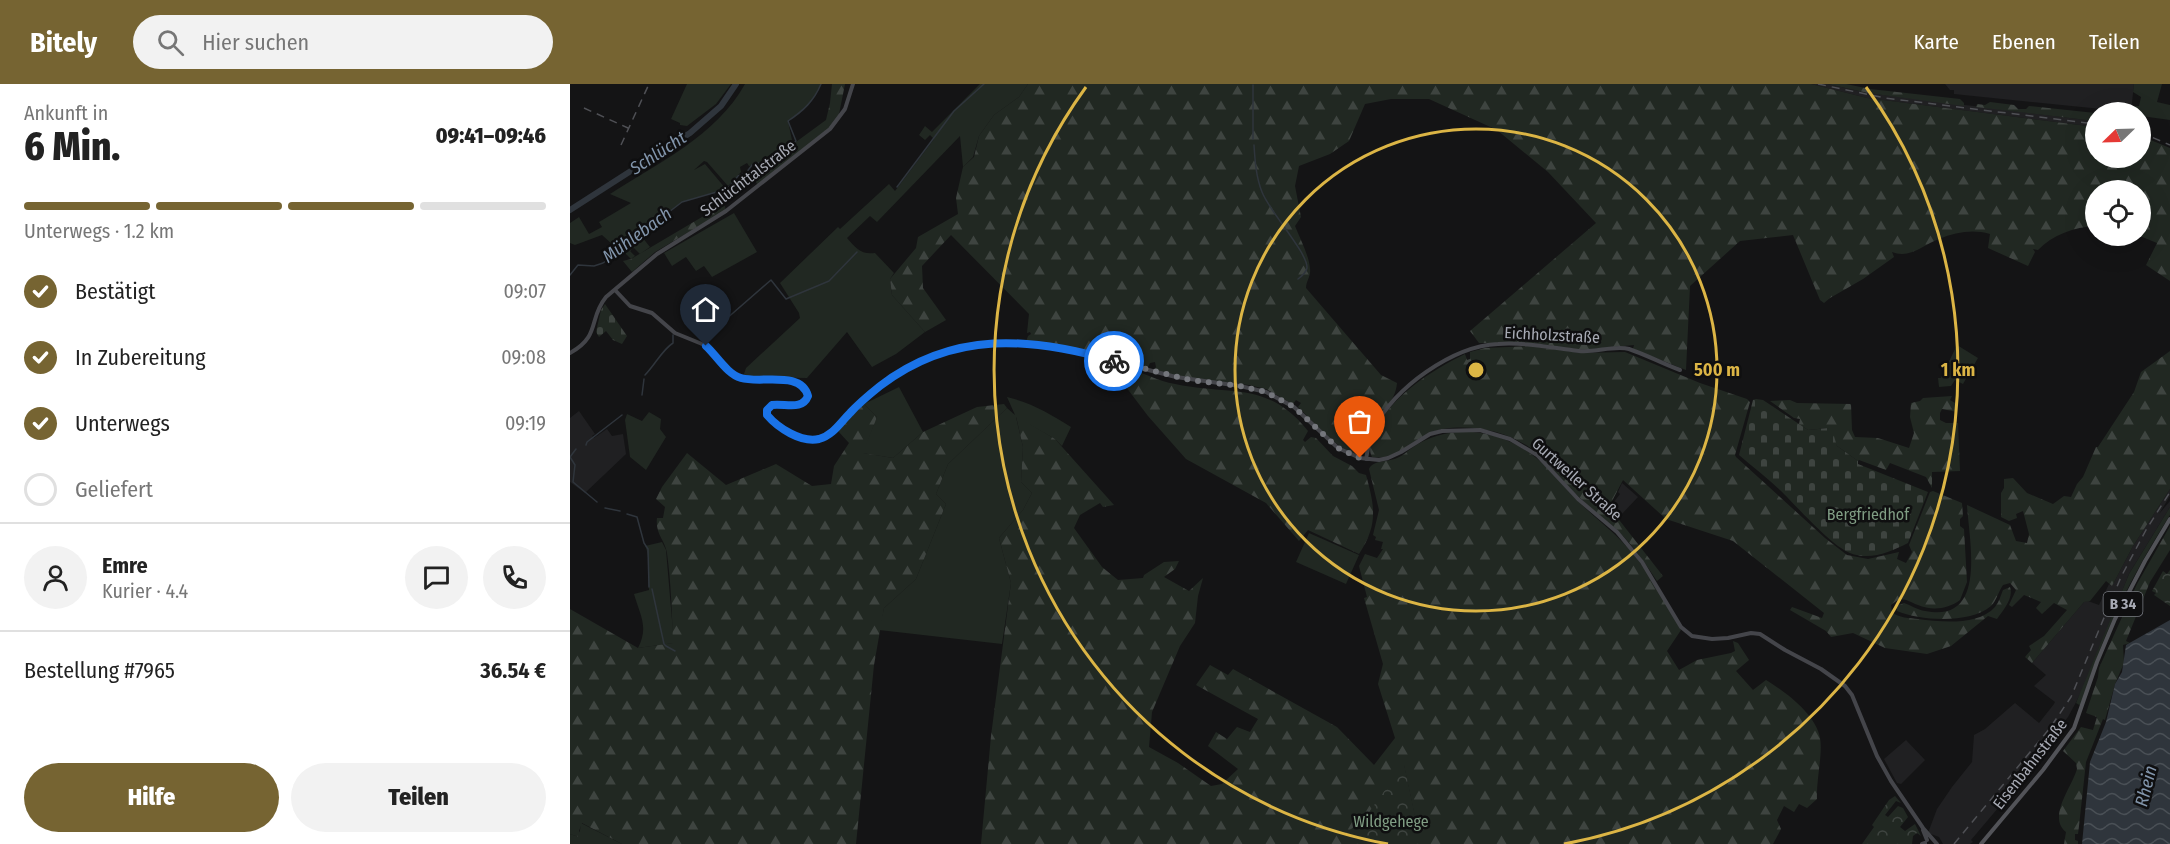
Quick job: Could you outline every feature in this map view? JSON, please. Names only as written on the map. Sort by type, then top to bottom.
[{"type":"main road","name":"Schlüchttalstraße","points":[[570,353],[586,341],[591,334],[601,304],[615,290],[669,245],[726,211],[830,129],[845,109],[854,84]]},
{"type":"main road","name":"Gurtweiler Straße","points":[[615,290],[630,306],[652,313],[675,333],[706,346],[734,375],[748,379],[782,380],[802,385],[808,396],[806,402],[800,405],[773,405],[767,412],[769,417],[794,435],[813,440],[825,436],[838,427],[861,402],[900,372],[945,351],[995,342],[1041,345],[1082,352],[1183,379],[1240,386],[1266,392],[1294,407],[1338,448],[1351,456],[1366,459],[1388,458],[1430,434],[1452,429],[1480,430],[1525,446],[1537,455],[1578,499],[1628,544],[1648,571],[1681,627],[1688,634],[1712,639],[1751,633],[1760,634],[1821,669],[1845,686],[1852,695],[1877,756],[1923,828],[1926,842],[1935,840],[1937,844]]},
{"type":"main road","name":"Eichholzstraße","points":[[1366,459],[1374,428],[1391,404],[1436,366],[1478,346],[1499,343],[1531,344],[1582,352],[1627,348],[1680,370]]},
{"type":"main road","name":"Eisenbahnstraße","points":[[1981,844],[2069,736],[2081,714],[2097,662],[2115,619],[2170,519]]},
{"type":"shaded area","points":[[1811,84],[1828,84],[1868,93],[2085,120],[2085,126],[1867,98]]},
{"type":"shaded area","points":[[1945,84],[2134,84],[2132,102],[2085,102],[2085,107],[1954,94],[1954,90],[1950,90]]},
{"type":"shaded area","points":[[579,411],[595,434],[592,436],[594,438],[607,429],[612,436],[623,434],[626,454],[585,493],[570,482],[570,418]]},
{"type":"shaded area","points":[[1622,483],[1638,497],[1621,515],[1610,507],[1620,494],[1618,492]]},
{"type":"shaded area","points":[[2170,489],[2170,496],[2159,514],[2170,501],[2170,507],[2129,574],[2081,693],[2068,717],[1971,840],[1973,842],[1943,844],[1939,837],[1928,833],[1937,809],[1972,762],[1974,735],[1985,729],[2015,703],[2039,723],[2055,702],[2034,686],[2046,675],[2032,663],[2084,602],[2099,605],[2109,584],[2112,586],[2133,546]]},
{"type":"shaded area","points":[[1906,740],[1925,760],[1901,784],[1897,783],[1884,759]]},
{"type":"green space","points":[[687,84],[731,84],[716,104],[687,126],[680,125],[671,119]]},
{"type":"green space","points":[[745,84],[821,84],[808,105],[788,121],[792,140],[786,150],[770,161],[762,159],[761,163],[749,166],[747,163],[740,167],[741,172],[728,186],[704,161],[694,170],[705,164],[726,189],[682,202],[656,222],[642,237],[650,247],[640,254],[634,248],[630,251],[635,256],[631,259],[625,253],[618,256],[612,244],[602,235],[575,245],[570,243],[570,223],[579,217],[589,234],[602,227],[599,222],[631,203],[610,194],[685,147],[718,119]]},
{"type":"green space","points":[[832,84],[845,84],[838,119],[830,129],[758,186],[754,178],[763,170],[762,159],[770,161],[826,120]]},
{"type":"green space","points":[[980,84],[1028,84],[1019,97],[994,115],[979,136],[973,157],[963,167],[960,136],[877,222],[870,216],[847,238],[862,252],[875,253],[894,273],[890,279],[892,295],[925,332],[896,354],[872,367],[847,332],[807,378],[743,377],[746,368],[800,318],[780,283],[838,227],[840,229],[889,184],[895,191],[934,139],[930,135],[925,140],[919,135],[925,126],[932,132]]},
{"type":"green space","points":[[1028,84],[1811,84],[1867,98],[2085,126],[2085,168],[2151,168],[2151,140],[2170,148],[2170,281],[2146,265],[2157,243],[2151,241],[2151,180],[2085,180],[2085,227],[2064,233],[2050,240],[2038,250],[2033,249],[2035,252],[2028,266],[1988,248],[1990,234],[1958,233],[1939,239],[1911,253],[1892,252],[1894,257],[1824,303],[1820,300],[1793,235],[1740,241],[1690,286],[1686,370],[1633,349],[1634,345],[1582,350],[1532,343],[1479,343],[1470,331],[1596,223],[1548,172],[1497,130],[1429,99],[1391,99],[1365,104],[1349,141],[1330,154],[1299,166],[1295,186],[1301,217],[1295,226],[1310,269],[1306,288],[1381,375],[1397,383],[1393,397],[1375,423],[1366,447],[1360,455],[1343,448],[1326,435],[1298,407],[1301,403],[1296,400],[1293,404],[1266,389],[1176,377],[1154,370],[1155,362],[1150,363],[1147,369],[1082,349],[1026,342],[1031,334],[1027,333],[1029,314],[951,235],[922,266],[923,288],[946,320],[925,332],[892,295],[890,279],[916,248],[918,237],[958,214],[956,198],[963,167],[974,157],[979,136],[994,115],[1019,97]]},
{"type":"green space","points":[[1828,84],[1846,84],[1870,89],[1960,99],[1964,106],[1868,93]]},
{"type":"green space","points":[[2134,84],[2162,84],[2157,102],[2170,105],[2170,120],[2151,117],[2151,102],[2140,102],[2141,97],[2133,92]]},
{"type":"green space","points":[[1990,102],[2014,105],[2018,109],[2026,109],[2029,106],[2085,112],[2085,120],[1976,107],[1977,104],[1985,105]]},
{"type":"green space","points":[[724,204],[726,210],[655,252],[632,272],[623,261],[631,259]]},
{"type":"green space","points":[[734,213],[757,252],[712,277],[704,266],[696,271],[686,257],[672,266],[664,253]]},
{"type":"green space","points":[[605,304],[627,336],[622,344],[613,340],[606,331],[599,337],[596,332],[601,310]]},
{"type":"green space","points":[[1957,345],[1978,358],[1963,384],[1955,380],[1951,386],[1939,387],[1938,378],[1941,378]]},
{"type":"green space","points":[[1530,346],[1581,353],[1625,352],[1700,383],[1747,399],[1750,402],[1736,457],[1825,538],[1847,555],[1868,559],[1899,552],[1897,559],[1906,563],[1912,552],[1909,545],[1930,492],[1933,491],[1962,503],[1963,516],[1960,519],[1960,526],[1964,529],[1967,582],[1960,600],[1945,607],[1934,608],[1899,599],[1891,605],[1892,612],[1901,617],[1927,620],[1948,622],[1969,620],[1988,613],[1995,607],[2003,590],[2010,587],[2007,604],[1997,619],[1988,616],[1951,646],[1927,654],[1885,648],[1853,633],[1831,637],[1826,631],[1790,610],[1792,607],[1822,618],[1824,613],[1733,541],[1666,519],[1623,480],[1609,507],[1663,576],[1657,581],[1623,536],[1574,492],[1538,454],[1517,440],[1481,429],[1443,429],[1425,435],[1391,455],[1372,457],[1371,443],[1381,421],[1389,409],[1412,386],[1465,354],[1467,360],[1470,359],[1470,352],[1485,348]]},
{"type":"green space","points":[[2170,351],[2170,489],[2133,546],[2112,586],[2106,581],[2090,601],[2084,602],[2032,663],[2025,657],[2031,650],[2029,646],[2044,636],[2067,610],[2054,603],[2042,614],[2036,608],[2041,602],[2024,595],[2012,607],[2009,605],[2016,590],[2010,583],[2003,585],[1991,606],[1971,616],[1932,619],[1897,611],[1896,606],[1904,603],[1919,610],[1945,612],[1958,605],[1967,593],[1971,558],[1967,505],[2010,525],[2016,541],[2027,543],[2029,534],[2023,511],[2016,514],[2017,518],[2009,521],[2001,517],[2001,493],[2004,488],[2004,479],[2013,478],[2027,493],[2053,504],[2064,496],[2071,497],[2096,447],[2134,392],[2141,372]]},
{"type":"green space","points":[[1128,368],[1175,384],[1263,397],[1293,415],[1308,431],[1303,440],[1305,442],[1311,437],[1316,438],[1333,456],[1366,475],[1373,516],[1369,534],[1359,554],[1308,530],[1299,541],[1266,503],[1186,459],[1148,416],[1120,379],[1123,371]]},
{"type":"green space","points":[[899,387],[923,432],[893,458],[862,453],[877,417],[864,404]]},
{"type":"green space","points":[[1952,396],[1950,400],[1955,403],[1957,400],[1957,412],[1942,409],[1940,420],[1946,423],[1958,423],[1960,471],[1932,472],[1932,488],[1926,477],[1890,463],[1886,470],[1858,461],[1837,446],[1828,428],[1808,430],[1799,424],[1800,419],[1794,418],[1770,401],[1851,404],[1852,430],[1855,437],[1878,438],[1909,448],[1914,433],[1910,417],[1911,403],[1923,398]]},
{"type":"green space","points":[[1007,397],[1048,413],[1071,427],[1062,446],[1055,439],[1016,417],[1023,447],[1021,482],[1032,493],[1023,510],[999,538],[1011,583],[1002,644],[879,630],[884,608],[916,579],[946,504],[936,494],[948,464],[1007,408],[1015,415]]},
{"type":"green space","name":"Bergfriedhof","points":[[1753,400],[1763,400],[1808,430],[1828,428],[1832,430],[1837,446],[1858,461],[1858,464],[1928,492],[1908,543],[1872,556],[1850,553],[1825,535],[1779,489],[1739,455]]},
{"type":"green space","points":[[864,404],[877,417],[863,453],[893,458],[923,432],[977,407],[1004,404],[1007,408],[948,464],[936,494],[946,504],[916,579],[884,608],[874,665],[856,844],[622,844],[582,823],[579,831],[588,844],[584,844],[579,837],[570,834],[570,609],[638,648],[673,643],[667,553],[657,524],[657,518],[663,518],[665,507],[656,499],[687,453],[726,485],[776,464],[812,486],[831,484],[834,466],[849,443],[838,431]]},
{"type":"green space","points":[[649,412],[661,419],[660,429],[666,437],[646,470],[630,457],[625,420],[627,414],[642,421]]},
{"type":"green space","points":[[1016,416],[1055,439],[1114,505],[1103,507],[1100,503],[1080,515],[1074,528],[1102,567],[1118,580],[1143,578],[1164,562],[1179,561],[1175,569],[1164,577],[1189,591],[1203,578],[1195,623],[1180,646],[1152,712],[1149,747],[1178,763],[1211,786],[1222,784],[1238,769],[1208,746],[1216,732],[1227,739],[1237,727],[1250,732],[1258,719],[1196,685],[1210,665],[1228,675],[1233,669],[1337,727],[1374,765],[1395,738],[1378,684],[1383,664],[1364,598],[1367,597],[1359,566],[1365,554],[1377,558],[1383,549],[1381,549],[1383,542],[1375,540],[1376,537],[1373,535],[1379,510],[1369,469],[1377,463],[1399,457],[1426,440],[1442,434],[1474,432],[1506,440],[1535,457],[1634,555],[1656,586],[1681,630],[1667,651],[1679,670],[1697,660],[1735,651],[1733,641],[1738,643],[1749,660],[1736,671],[1753,690],[1766,680],[1806,712],[1820,738],[1817,799],[1807,808],[1799,804],[1794,812],[1784,806],[1777,820],[1781,829],[1773,844],[1417,844],[1415,817],[1404,765],[1397,844],[981,844],[991,736],[1011,583],[999,538],[1023,510],[1032,493],[1021,482],[1023,447]]},
{"type":"green space","points":[[2170,507],[2170,515],[2118,607],[2081,706],[2076,703],[2129,574]]},
{"type":"green space","points":[[2170,526],[2170,550],[2150,582],[2126,641],[2130,643],[2123,645],[2124,663],[2115,684],[2105,720],[2103,719],[2086,762],[2078,834],[2075,834],[2078,844],[2064,844],[2066,832],[2061,826],[2060,810],[2077,769],[2076,763],[2063,751],[2081,727],[2093,730],[2097,717],[2086,713],[2099,668],[2137,584]]},
{"type":"green space","points":[[1309,533],[1359,555],[1346,584],[1296,562]]},
{"type":"green space","points":[[662,542],[666,550],[674,643],[638,648],[643,627],[634,594],[649,590],[645,546]]},
{"type":"green space","points":[[2170,570],[2170,606],[2152,591],[2163,571],[2167,574]]},
{"type":"green space","name":"Wildgehege","points":[[1404,764],[1421,844],[1346,844],[1342,836],[1364,819]]},
{"type":"green space","points":[[1895,796],[1901,803],[1896,801],[1885,815],[1888,817],[1898,806],[1903,808],[1908,817],[1900,827],[1905,831],[1915,824],[1921,836],[1917,833],[1913,836],[1912,844],[1862,844],[1889,800]]},
{"type":"green space","points":[[581,823],[622,844],[570,844],[570,834],[579,837]]},
{"type":"water","name":"Rhein","points":[[2170,620],[2170,844],[2082,844],[2090,762],[2106,722],[2115,684],[2122,672],[2126,645]]},
{"type":"waterway","name":"Schlücht","points":[[570,210],[690,133],[721,106],[736,84]]},
{"type":"waterway","name":"Mühlebach","points":[[570,275],[578,265],[594,266],[603,263],[646,233],[656,222],[682,202],[727,189],[752,165],[758,163],[770,166],[796,141],[788,121],[808,105],[821,84]]},
{"type":"waterway","points":[[897,187],[954,111],[984,84]]},
{"type":"waterway","points":[[1253,85],[1253,139]]},
{"type":"waterway","points":[[1254,145],[1257,175],[1262,192],[1306,261],[1307,268],[1298,279]]},
{"type":"waterway","points":[[725,320],[771,280],[786,299],[829,281],[857,252]]},
{"type":"waterway","points":[[645,375],[673,343],[673,335]]},
{"type":"waterway","points":[[642,395],[644,379]]},
{"type":"waterway","points":[[586,445],[622,415]]},
{"type":"waterway","points":[[576,449],[570,457],[575,465],[573,482],[597,502]]},
{"type":"waterway","points":[[605,508],[620,511]]},
{"type":"waterway","points":[[627,514],[637,517],[644,543],[648,549],[649,587]]},
{"type":"waterway","points":[[652,589],[664,644],[675,651]]},
{"type":"railway","points":[[621,145],[649,84]]},
{"type":"railway","points":[[1818,84],[1885,98],[2085,123]]},
{"type":"railway","points":[[584,108],[628,128]]},
{"type":"railway","points":[[2151,137],[2170,145]]},
{"type":"railway","points":[[1954,844],[2050,728],[2071,697],[2121,577],[2146,530],[2170,492]]},
{"type":"way so far","points":[[1114,361],[1190,380],[1249,387],[1266,392],[1294,407],[1343,452],[1360,458]]},
{"type":"route","points":[[706,346],[734,375],[741,378],[782,380],[802,385],[808,396],[806,402],[800,405],[772,405],[767,410],[767,415],[794,435],[813,440],[834,431],[861,402],[900,372],[925,358],[957,347],[995,342],[1019,343],[1082,352],[1114,361]]}]
